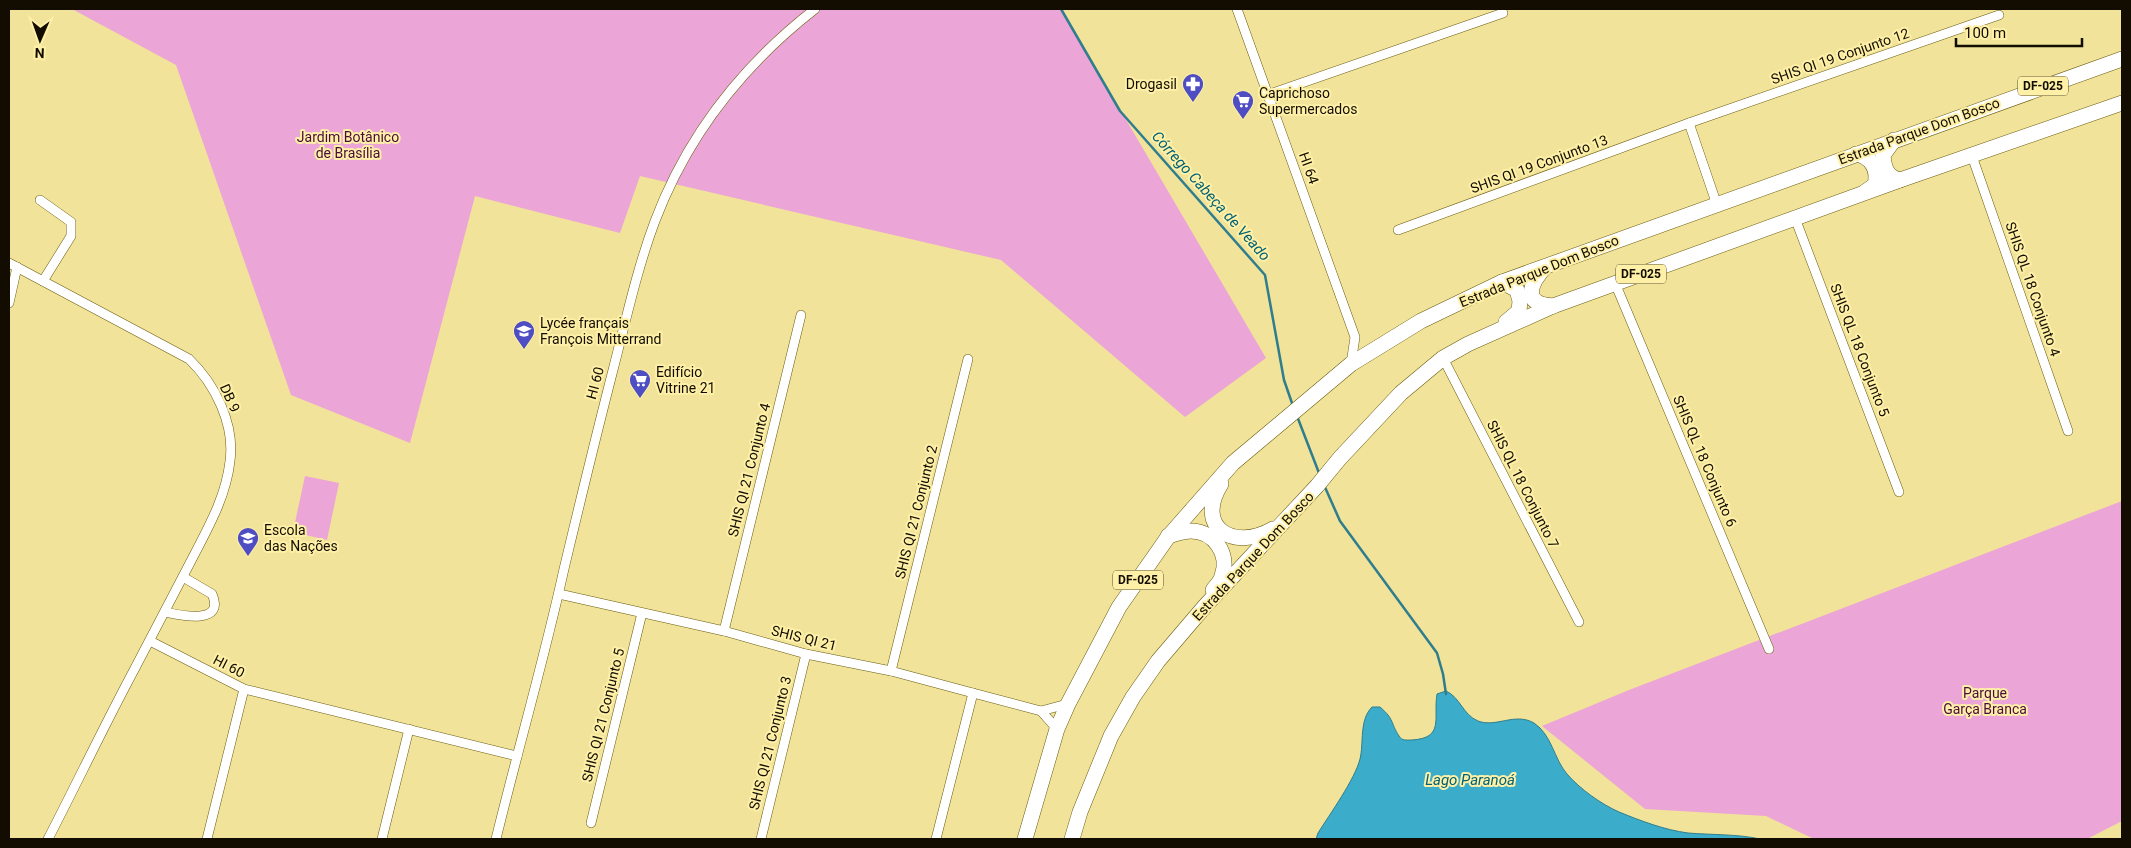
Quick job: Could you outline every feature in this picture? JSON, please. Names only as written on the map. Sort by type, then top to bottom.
[{"type":"main road","name":"Estrada Parque Dom Bosco","points":[[1025,839],[1057,729],[1068,704],[1119,608],[1168,536],[1233,463],[1351,364],[1375,348],[1454,304],[1502,282],[2122,59]]},
{"type":"main road","name":"Estrada Parque Dom Bosco","points":[[1072,839],[1080,812],[1099,763],[1120,718],[1158,661],[1205,606],[1317,486],[1340,458],[1401,392],[1443,358],[1488,334],[1553,306],[1900,180],[2122,103]]},
{"type":"main road","points":[[1894,140],[1883,156],[1884,165],[1888,174],[1900,180]]},
{"type":"main road","points":[[1856,154],[1865,156],[1871,161],[1876,170],[1874,185],[1864,193]]},
{"type":"main road","points":[[1546,266],[1535,278],[1531,293],[1534,300],[1540,304],[1553,306]]},
{"type":"main road","points":[[1488,334],[1516,314],[1520,306],[1517,290],[1502,282]]},
{"type":"main road","points":[[1233,463],[1215,494],[1212,508],[1213,517],[1218,527],[1227,536],[1239,539],[1254,538],[1280,525]]},
{"type":"main road","points":[[1168,536],[1183,532],[1203,533],[1210,536],[1220,548],[1223,558],[1222,577],[1207,599],[1205,606]]},
{"type":"street","name":"HI 60","points":[[496,839],[559,594],[588,463],[640,264],[668,190],[690,146],[726,95],[763,54],[815,9]]},
{"type":"street","name":"HI 64","points":[[1238,9],[1267,95],[1355,337],[1351,364]]},
{"type":"street","points":[[1267,95],[1503,13]]},
{"type":"street","name":"SHIS QI 19 Conjunto 12","points":[[1689,123],[1999,15]]},
{"type":"street","points":[[1689,123],[1717,205]]},
{"type":"street","name":"SHIS QI 19 Conjunto 13","points":[[1398,230],[1689,123]]},
{"type":"street","name":"SHIS QL 18 Conjunto 4","points":[[1972,156],[2068,431]]},
{"type":"street","points":[[40,200],[71,222],[72,227],[71,236],[43,281]]},
{"type":"street","name":"SHIS QL 18 Conjunto 5","points":[[1795,218],[1899,492]]},
{"type":"street","points":[[9,303],[13,265]]},
{"type":"street","name":"DB 9","points":[[13,265],[189,359],[215,394],[224,414],[230,436],[231,459],[215,516],[150,640]]},
{"type":"street","name":"SHIS QL 18 Conjunto 6","points":[[1616,283],[1769,649]]},
{"type":"street","name":"SHIS QI 21 Conjunto 4","points":[[724,631],[801,315]]},
{"type":"street","points":[[1355,337],[1364,344],[1375,348]]},
{"type":"street","name":"SHIS QL 18 Conjunto 7","points":[[1443,358],[1579,622]]},
{"type":"street","name":"SHIS QI 21 Conjunto 2","points":[[891,671],[968,359]]},
{"type":"street","points":[[165,612],[196,617],[210,613],[212,610],[215,602],[212,594],[183,577]]},
{"type":"street","name":"SHIS QI 21","points":[[559,594],[724,631],[806,654],[891,671],[1041,711],[1068,704]]},
{"type":"street","name":"SHIS QI 21 Conjunto 5","points":[[591,823],[642,613]]},
{"type":"street","name":"HI 60","points":[[150,640],[244,689],[517,756]]},
{"type":"street","points":[[48,839],[150,640]]},
{"type":"street","name":"SHIS QI 21 Conjunto 3","points":[[761,839],[806,654]]},
{"type":"street","points":[[207,839],[244,689]]},
{"type":"street","points":[[936,839],[973,693]]},
{"type":"street","points":[[1041,711],[1057,729]]},
{"type":"street","points":[[382,839],[409,729]]},
{"type":"green space","name":"Jardim Botânico de Brasília","points":[[72,9],[1061,9],[1266,358],[1185,417],[1001,260],[640,176],[620,233],[475,196],[410,443],[291,395],[176,65]]},
{"type":"green space","points":[[305,476],[339,483],[327,540],[293,532]]},
{"type":"green space","name":"Parque Garça Branca","points":[[2122,501],[2122,821],[2087,839],[1814,839],[1766,816],[1645,809],[1542,726],[1629,690]]},
{"type":"water","name":"Lago Paranoá","points":[[1446,691],[1455,697],[1469,715],[1478,721],[1492,723],[1520,719],[1534,723],[1549,740],[1563,768],[1572,780],[1591,796],[1619,812],[1653,825],[1679,832],[1743,836],[1760,839],[1316,839],[1357,767],[1361,753],[1365,718],[1372,707],[1380,707],[1385,711],[1401,739],[1412,740],[1422,738],[1433,731],[1436,719],[1437,694]]},
{"type":"waterway","name":"Córrego Cabeça de Veado","points":[[1061,9],[1120,111],[1265,275],[1284,380],[1293,406]]},
{"type":"waterway","name":"Córrego Cabeça de Veado","points":[[1297,416],[1319,473]]},
{"type":"waterway","name":"Córrego Cabeça de Veado","points":[[1324,485],[1340,521],[1437,653],[1446,694]]},
{"type":"place","name":"Drogasil","points":[[1193,103]]},
{"type":"place","name":"Caprichoso Supermercados","points":[[1243,120]]},
{"type":"place","name":"Lycée français François Mitterrand","points":[[524,350]]},
{"type":"place","name":"Edifício Vitrine 21","points":[[640,399]]},
{"type":"place","name":"Escola das Nações","points":[[248,557]]}]
